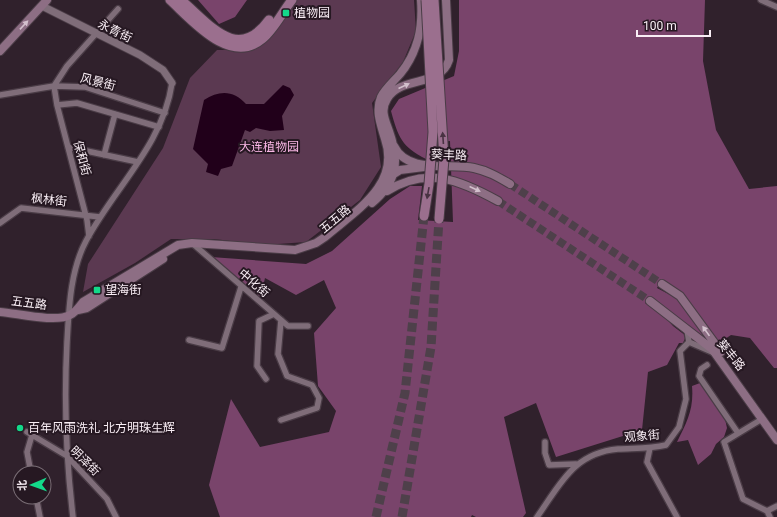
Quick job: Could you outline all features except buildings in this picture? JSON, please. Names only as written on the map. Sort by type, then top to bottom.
[{"type":"main road","points":[[170,0],[222,44],[241,47],[252,45],[262,39],[292,0]]},
{"type":"main road","points":[[181,0],[216,31],[230,39],[238,40],[246,39],[258,33],[285,0]]},
{"type":"main road","points":[[434,0],[444,159],[439,219]]},
{"type":"main road","points":[[396,169],[393,142],[383,112],[387,98],[398,88],[440,74],[447,65],[449,53],[446,1]]},
{"type":"main road","points":[[0,51],[45,3]]},
{"type":"main road","points":[[423,3],[425,61],[430,65],[434,65],[444,60],[449,53]]},
{"type":"main road","points":[[423,3],[433,132],[430,178],[424,216]]},
{"type":"main road","name":"五五路","points":[[0,312],[50,317],[69,316],[78,310],[84,302],[167,250],[178,245],[192,243],[284,251],[307,247],[325,236],[374,194],[383,182],[387,170],[388,154],[379,118],[381,97],[410,60],[416,49],[421,31],[423,3]]},
{"type":"main road","name":"葵丰路","points":[[393,142],[397,151],[410,160],[425,166],[472,168],[491,173],[510,184]]},
{"type":"main road","points":[[388,154],[396,169]]},
{"type":"main road","points":[[415,171],[425,166]]},
{"type":"main road","points":[[396,169],[415,171],[424,177]]},
{"type":"main road","points":[[383,182],[396,169]]},
{"type":"main road","name":"五五路","points":[[78,310],[87,308],[174,252],[188,249],[198,249],[287,256],[303,253],[322,244],[384,192],[390,184],[396,169]]},
{"type":"main road","name":"葵丰路","points":[[384,192],[404,182],[424,177],[458,181],[498,201]]},
{"type":"main road","name":"葵丰路","points":[[662,284],[680,296],[777,432]]},
{"type":"main road","name":"葵丰路","points":[[650,301],[718,355],[777,440]]},
{"type":"street","points":[[761,0],[777,7]]},
{"type":"street","name":"永青街","points":[[45,3],[163,70],[172,84]]},
{"type":"street","points":[[54,86],[68,66],[98,34],[118,9]]},
{"type":"street","points":[[72,517],[67,456],[65,394],[69,316],[77,265],[89,236],[100,217],[160,127],[169,103],[172,84]]},
{"type":"street","name":"风景街","points":[[0,95],[54,86],[85,87],[165,113]]},
{"type":"street","name":"保和街","points":[[54,86],[57,105],[86,216],[89,236]]},
{"type":"street","points":[[57,105],[77,103],[160,127]]},
{"type":"street","points":[[104,155],[115,114]]},
{"type":"street","points":[[68,147],[138,162]]},
{"type":"street","name":"枫林街","points":[[0,223],[21,208],[100,217]]},
{"type":"street","name":"中化街","points":[[192,243],[241,287],[288,326],[308,326]]},
{"type":"street","points":[[189,340],[222,348],[241,287]]},
{"type":"street","points":[[266,379],[256,366],[260,321],[274,314]]},
{"type":"street","points":[[281,320],[278,354],[288,376],[312,385],[319,398],[317,408],[282,420]]},
{"type":"street","points":[[687,330],[689,342],[718,355]]},
{"type":"street","name":"观象街","points":[[537,517],[577,464],[593,455],[616,449],[650,448],[666,445],[679,427],[686,400],[680,351],[689,342]]},
{"type":"street","points":[[707,365],[701,369],[699,376],[738,433]]},
{"type":"street","points":[[762,419],[724,442],[743,499],[768,514],[777,506]]},
{"type":"street","name":"明泽街","points":[[29,465],[27,452],[30,434],[67,456],[107,498],[116,517]]},
{"type":"street","points":[[545,442],[545,453],[549,465],[577,464]]},
{"type":"street","points":[[650,448],[647,462],[677,517]]},
{"type":"street","points":[[38,505],[40,517]]},
{"type":"green space","name":"大连植物园","points":[[297,0],[414,0],[416,31],[403,62],[372,103],[381,167],[360,200],[306,242],[264,245],[214,239],[171,239],[135,263],[83,292],[88,264],[163,148],[190,78],[217,50],[253,50],[268,40]]},
{"type":"shaded area","points":[[198,0],[247,0],[235,17],[219,24]]},
{"type":"shaded area","points":[[459,0],[705,0],[703,61],[716,130],[749,189],[777,186],[777,368],[774,368],[750,338],[731,335],[719,343],[683,295],[661,281],[657,288],[676,298],[704,334],[703,336],[650,298],[645,303],[666,318],[673,326],[686,336],[683,343],[679,343],[667,365],[648,372],[642,430],[556,457],[536,403],[504,417],[526,513],[523,517],[476,517],[472,515],[471,517],[220,517],[209,485],[231,399],[260,447],[329,432],[336,411],[318,386],[314,333],[336,308],[324,280],[296,295],[265,278],[260,300],[211,257],[306,264],[332,251],[390,199],[410,186],[422,186],[418,220],[453,222],[450,141],[428,143],[426,159],[418,155],[402,140],[396,128],[391,111],[399,99],[454,76],[459,51]]},
{"type":"shaded area","points":[[283,85],[290,88],[294,95],[282,116],[284,130],[270,131],[256,128],[250,132],[245,130],[232,166],[221,169],[218,176],[206,172],[208,164],[193,149],[204,100],[215,94],[226,93],[236,96],[246,104],[264,104]]},
{"type":"shaded area","points":[[700,383],[725,419],[727,428],[724,437],[716,444],[711,454],[698,465],[688,440],[677,442],[687,422],[691,409],[692,386]]},
{"type":"tunnel","points":[[510,184],[662,284]]},
{"type":"tunnel","points":[[498,201],[650,301]]},
{"type":"tunnel","points":[[376,517],[405,393],[424,216]]},
{"type":"tunnel","points":[[402,517],[431,347],[439,219]]},
{"type":"place","name":"植物园","points":[[286,13]]},
{"type":"place","name":"望海街","points":[[97,290]]},
{"type":"place","name":"百年风雨洗礼 北方明珠生辉","points":[[20,428]]}]
